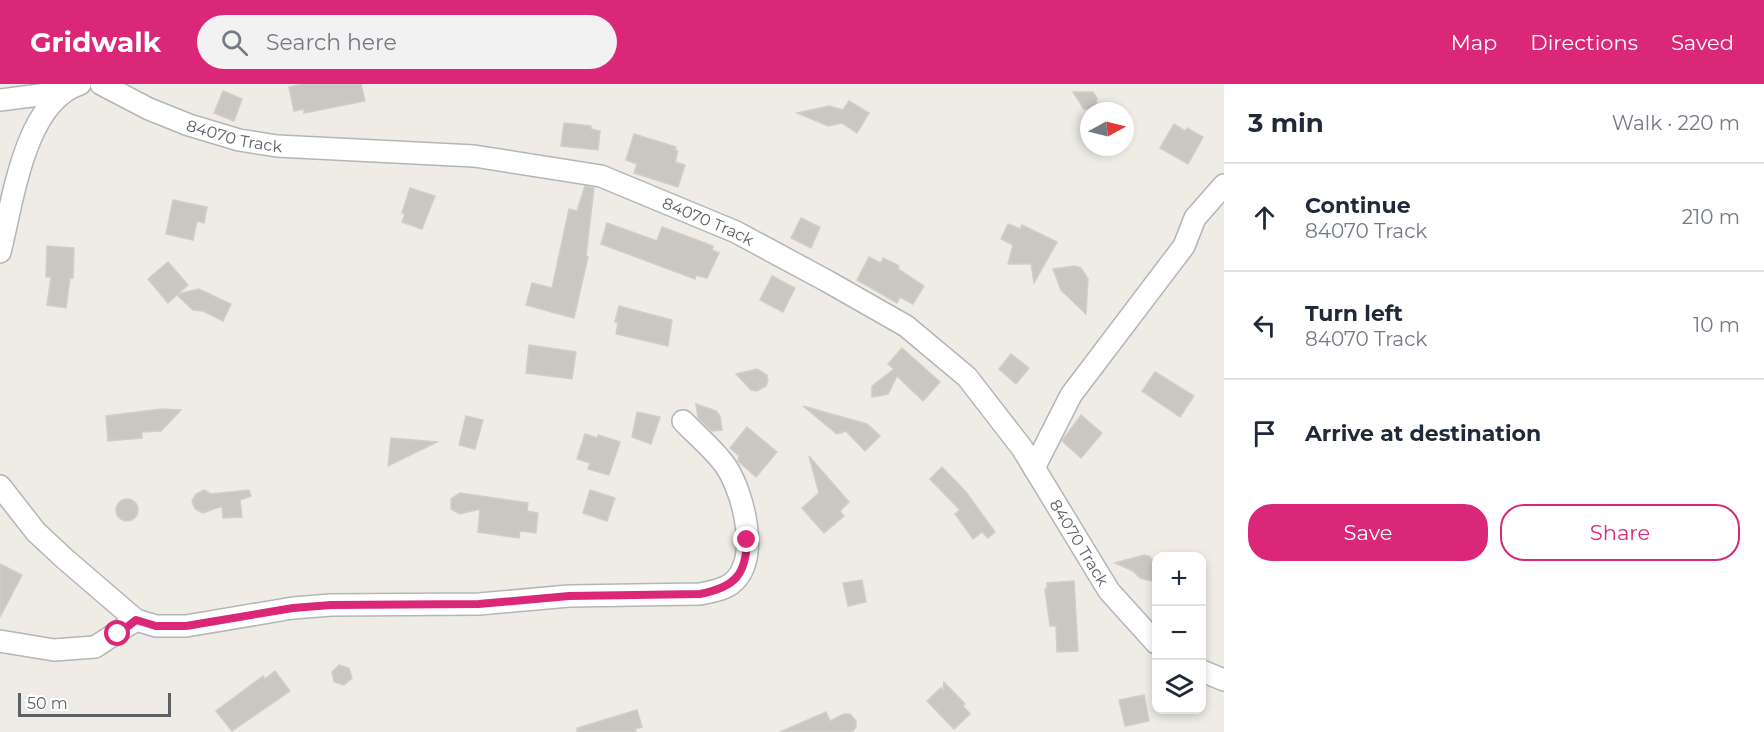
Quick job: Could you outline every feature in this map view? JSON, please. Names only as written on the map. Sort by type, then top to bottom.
[{"type":"street","name":"84070 Track","points":[[101,84],[149,109],[189,125],[239,140],[277,146],[474,156],[601,176],[736,232],[906,326],[967,377],[1034,468],[1109,591],[1152,639]]},
{"type":"street","points":[[0,100],[66,87]]},
{"type":"street","points":[[0,252],[28,139],[44,112],[66,87]]},
{"type":"street","points":[[1034,468],[1071,395],[1184,246],[1195,218],[1224,185]]},
{"type":"street","points":[[0,486],[36,532],[136,620],[156,626],[186,626],[293,608],[331,605],[479,604],[569,596],[700,594],[731,584],[747,559],[747,540],[737,485],[725,465],[683,421]]},
{"type":"street","points":[[0,641],[54,650],[95,647],[136,620]]},
{"type":"street","points":[[1206,673],[1224,680]]},
{"type":"building","points":[[303,84],[361,84],[365,101],[304,113],[304,109],[294,111],[289,87]]},
{"type":"building","points":[[223,91],[242,99],[234,121],[214,113]]},
{"type":"building","points":[[1073,92],[1093,92],[1097,98],[1096,102],[1080,103]]},
{"type":"building","points":[[849,101],[869,113],[857,133],[842,123],[828,126],[797,113],[829,106],[843,110]]},
{"type":"building","points":[[564,123],[591,126],[591,129],[600,131],[598,150],[561,146]]},
{"type":"building","points":[[1174,124],[1185,131],[1187,128],[1203,137],[1188,164],[1160,148]]},
{"type":"building","points":[[634,134],[676,147],[675,150],[678,151],[675,162],[685,165],[678,187],[634,173],[637,164],[626,160]]},
{"type":"building","points":[[585,186],[594,188],[586,256],[588,257],[574,318],[526,305],[532,283],[552,288],[569,209],[577,211]]},
{"type":"building","points":[[410,188],[435,196],[422,229],[402,222],[405,214],[402,213]]},
{"type":"building","points":[[173,200],[207,207],[204,223],[197,221],[193,240],[166,234]]},
{"type":"building","points":[[801,218],[820,227],[811,248],[791,238]]},
{"type":"building","points":[[607,223],[657,241],[662,227],[713,246],[712,250],[719,253],[707,278],[696,275],[695,279],[601,244]]},
{"type":"building","points":[[1008,224],[1020,229],[1022,225],[1057,242],[1034,283],[1031,264],[1008,264],[1013,245],[1001,239]]},
{"type":"building","points":[[47,246],[74,248],[73,278],[70,278],[66,308],[47,305],[51,277],[46,277]]},
{"type":"building","points":[[869,257],[881,263],[883,258],[899,266],[898,269],[924,286],[913,304],[900,297],[897,303],[857,280]]},
{"type":"building","points":[[168,262],[188,285],[178,294],[199,289],[231,304],[223,321],[203,311],[193,310],[177,295],[168,303],[148,279]]},
{"type":"building","points":[[1074,266],[1081,268],[1088,279],[1086,314],[1061,290],[1053,269]]},
{"type":"building","points":[[772,276],[795,288],[783,312],[760,300]]},
{"type":"building","points":[[619,306],[672,320],[668,346],[616,334],[618,323],[615,322]]},
{"type":"building","points":[[529,345],[576,352],[572,379],[526,373]]},
{"type":"building","points":[[902,348],[940,382],[923,401],[897,376],[888,394],[872,397],[872,386],[894,369],[888,364]]},
{"type":"building","points":[[1011,354],[1029,368],[1016,384],[999,369]]},
{"type":"building","points":[[757,369],[767,375],[768,380],[766,386],[757,391],[751,390],[736,374]]},
{"type":"building","points":[[1155,372],[1194,396],[1180,417],[1142,391]]},
{"type":"building","points":[[696,404],[716,411],[720,416],[722,430],[712,431],[698,418]]},
{"type":"building","points":[[803,406],[867,424],[880,436],[865,451],[846,431],[837,434]]},
{"type":"building","points":[[161,409],[181,410],[161,431],[142,432],[142,438],[108,441],[106,416]]},
{"type":"building","points":[[637,412],[660,417],[651,444],[632,437]]},
{"type":"building","points":[[1081,415],[1102,433],[1081,458],[1062,441]]},
{"type":"building","points":[[466,416],[483,420],[475,449],[459,445]]},
{"type":"building","points":[[747,427],[777,452],[756,477],[738,461],[739,456],[730,448]]},
{"type":"building","points":[[585,434],[597,438],[598,435],[620,442],[609,475],[588,469],[590,463],[577,459]]},
{"type":"building","points":[[391,438],[437,442],[388,466]]},
{"type":"building","points":[[809,456],[849,502],[840,511],[844,516],[824,533],[802,508],[819,493]]},
{"type":"building","points":[[942,467],[966,492],[995,532],[988,538],[982,532],[973,539],[955,514],[960,510],[930,479]]},
{"type":"building","points":[[204,490],[211,494],[249,490],[251,496],[240,500],[242,517],[223,518],[222,506],[203,513],[195,509],[192,501],[196,494]]},
{"type":"building","points":[[590,490],[615,498],[607,521],[583,513]]},
{"type":"building","points":[[460,493],[528,503],[527,511],[538,513],[536,533],[520,531],[519,538],[478,532],[480,509],[460,514],[451,509],[451,499]]},
{"type":"building","points":[[123,499],[131,499],[138,506],[138,514],[131,521],[123,521],[116,514],[116,506]]},
{"type":"building","points":[[1144,555],[1149,556],[1152,559],[1152,581],[1140,578],[1133,571],[1115,563]]},
{"type":"building","points":[[0,564],[22,575],[0,617]]},
{"type":"building","points":[[862,580],[866,602],[848,606],[843,583]]},
{"type":"building","points":[[1074,581],[1078,651],[1057,652],[1056,626],[1050,626],[1045,589],[1047,589],[1047,583]]},
{"type":"building","points":[[339,665],[349,668],[352,678],[344,685],[334,682],[332,672]]},
{"type":"building","points":[[275,671],[290,691],[232,731],[216,711],[263,676],[265,679]]},
{"type":"building","points":[[944,682],[965,704],[963,706],[970,714],[954,729],[927,701],[941,688],[943,691]]},
{"type":"building","points":[[1144,695],[1149,721],[1125,726],[1119,700]]},
{"type":"building","points":[[637,710],[642,727],[635,729],[636,732],[577,732],[577,728]]},
{"type":"building","points":[[826,712],[830,721],[844,714],[850,714],[856,721],[856,727],[852,732],[780,732]]},
{"type":"route","points":[[118,634],[136,620],[156,626],[186,626],[293,608],[331,605],[479,604],[569,596],[700,594],[731,584],[747,559],[747,540]]}]
